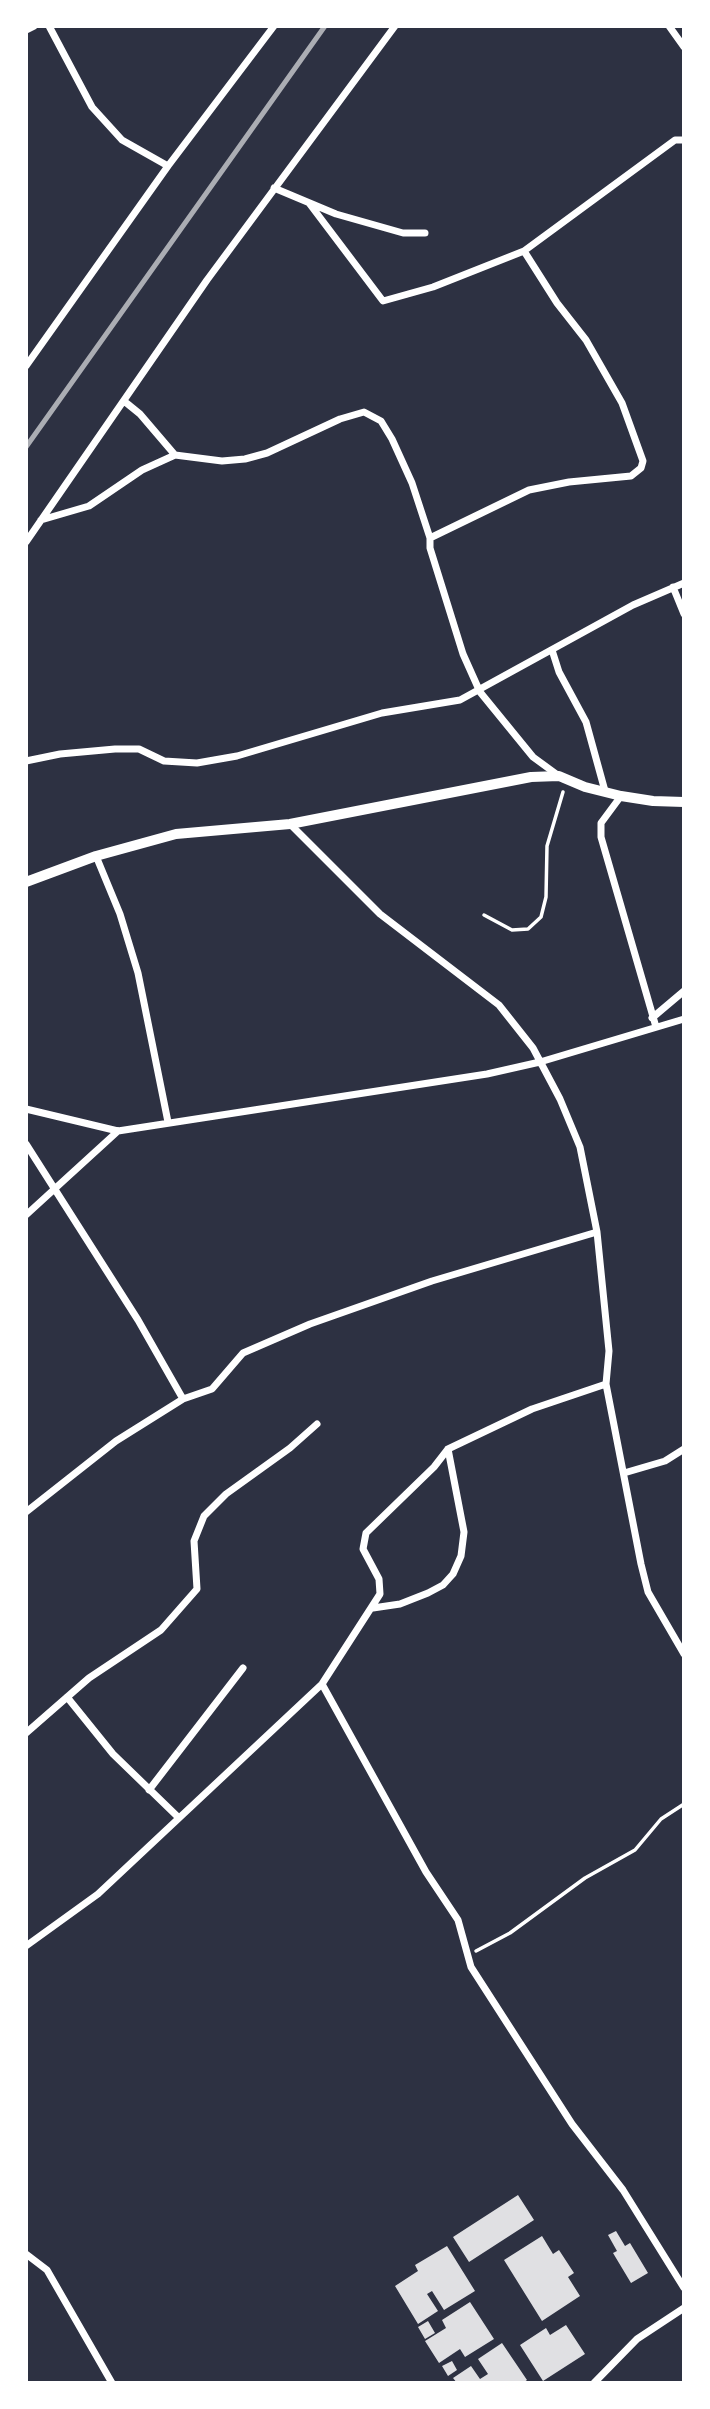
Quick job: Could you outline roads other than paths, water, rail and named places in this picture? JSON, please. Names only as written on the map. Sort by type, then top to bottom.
[{"type":"street","points":[[26,30],[34,26]]},
{"type":"street","points":[[49,26],[92,107],[121,140],[168,166]]},
{"type":"street","points":[[26,366],[168,166],[274,26]]},
{"type":"street","points":[[26,542],[274,188],[352,88],[395,26]]},
{"type":"street","points":[[669,26],[684,47]]},
{"type":"street","points":[[309,204],[383,300],[433,287],[524,251],[675,140],[684,140]]},
{"type":"street","points":[[274,188],[309,204],[402,233],[425,233]]},
{"type":"street","points":[[430,538],[529,490],[569,482],[631,476],[641,468],[643,461],[622,403],[586,340],[557,303],[524,251]]},
{"type":"street","points":[[124,401],[140,414],[174,455]]},
{"type":"street","points":[[40,520],[89,506],[142,470],[174,455],[222,461],[246,458],[267,453],[340,419],[364,412],[381,421],[412,483],[463,654],[480,692],[533,757],[563,778],[621,796],[684,802]]},
{"type":"street","points":[[26,761],[60,754],[139,749],[164,761],[197,763],[237,756],[382,713],[460,700],[480,692],[520,665],[633,605],[684,583]]},
{"type":"street","points":[[673,587],[684,614]]},
{"type":"street","points":[[552,650],[559,673],[586,722],[605,791]]},
{"type":"street","points":[[26,883],[96,856],[176,834],[290,824],[510,781],[563,778]]},
{"type":"street","points":[[621,796],[601,823],[600,830],[656,1027]]},
{"type":"street","points":[[290,824],[380,914],[499,1006],[518,1027],[540,1062],[580,1147],[597,1232],[609,1351],[606,1384],[648,1592],[684,1654]]},
{"type":"street","points":[[96,856],[120,914],[138,973],[168,1122]]},
{"type":"street","points":[[652,1018],[684,991]]},
{"type":"street","points":[[26,1110],[118,1131],[383,1092],[540,1062],[684,1019]]},
{"type":"street","points":[[26,1215],[118,1131]]},
{"type":"street","points":[[26,1144],[138,1320],[183,1399]]},
{"type":"street","points":[[26,1513],[116,1441],[183,1399],[212,1389],[243,1353],[310,1324],[432,1281],[597,1232]]},
{"type":"street","points":[[26,1946],[98,1894],[322,1684],[373,1608],[381,1587],[363,1549],[366,1533],[434,1467],[448,1449],[533,1409],[606,1384]]},
{"type":"street","points":[[26,1734],[66,1697],[161,1630],[180,1610],[197,1589],[194,1541],[204,1516],[226,1494],[290,1448],[317,1424]]},
{"type":"street","points":[[373,1608],[400,1604],[428,1593],[443,1585],[453,1574],[461,1556],[464,1532],[448,1449]]},
{"type":"street","points":[[624,1473],[665,1461],[684,1449]]},
{"type":"street","points":[[149,1790],[243,1668]]},
{"type":"street","points":[[322,1684],[426,1872],[458,1920],[471,1967],[572,2124],[623,2190],[684,2288]]},
{"type":"street","points":[[66,1697],[113,1754],[179,1818]]},
{"type":"street","points":[[26,2254],[47,2270],[112,2383]]},
{"type":"street","points":[[594,2383],[637,2339],[684,2308]]},
{"type":"railway","points":[[26,447],[325,26]]}]
